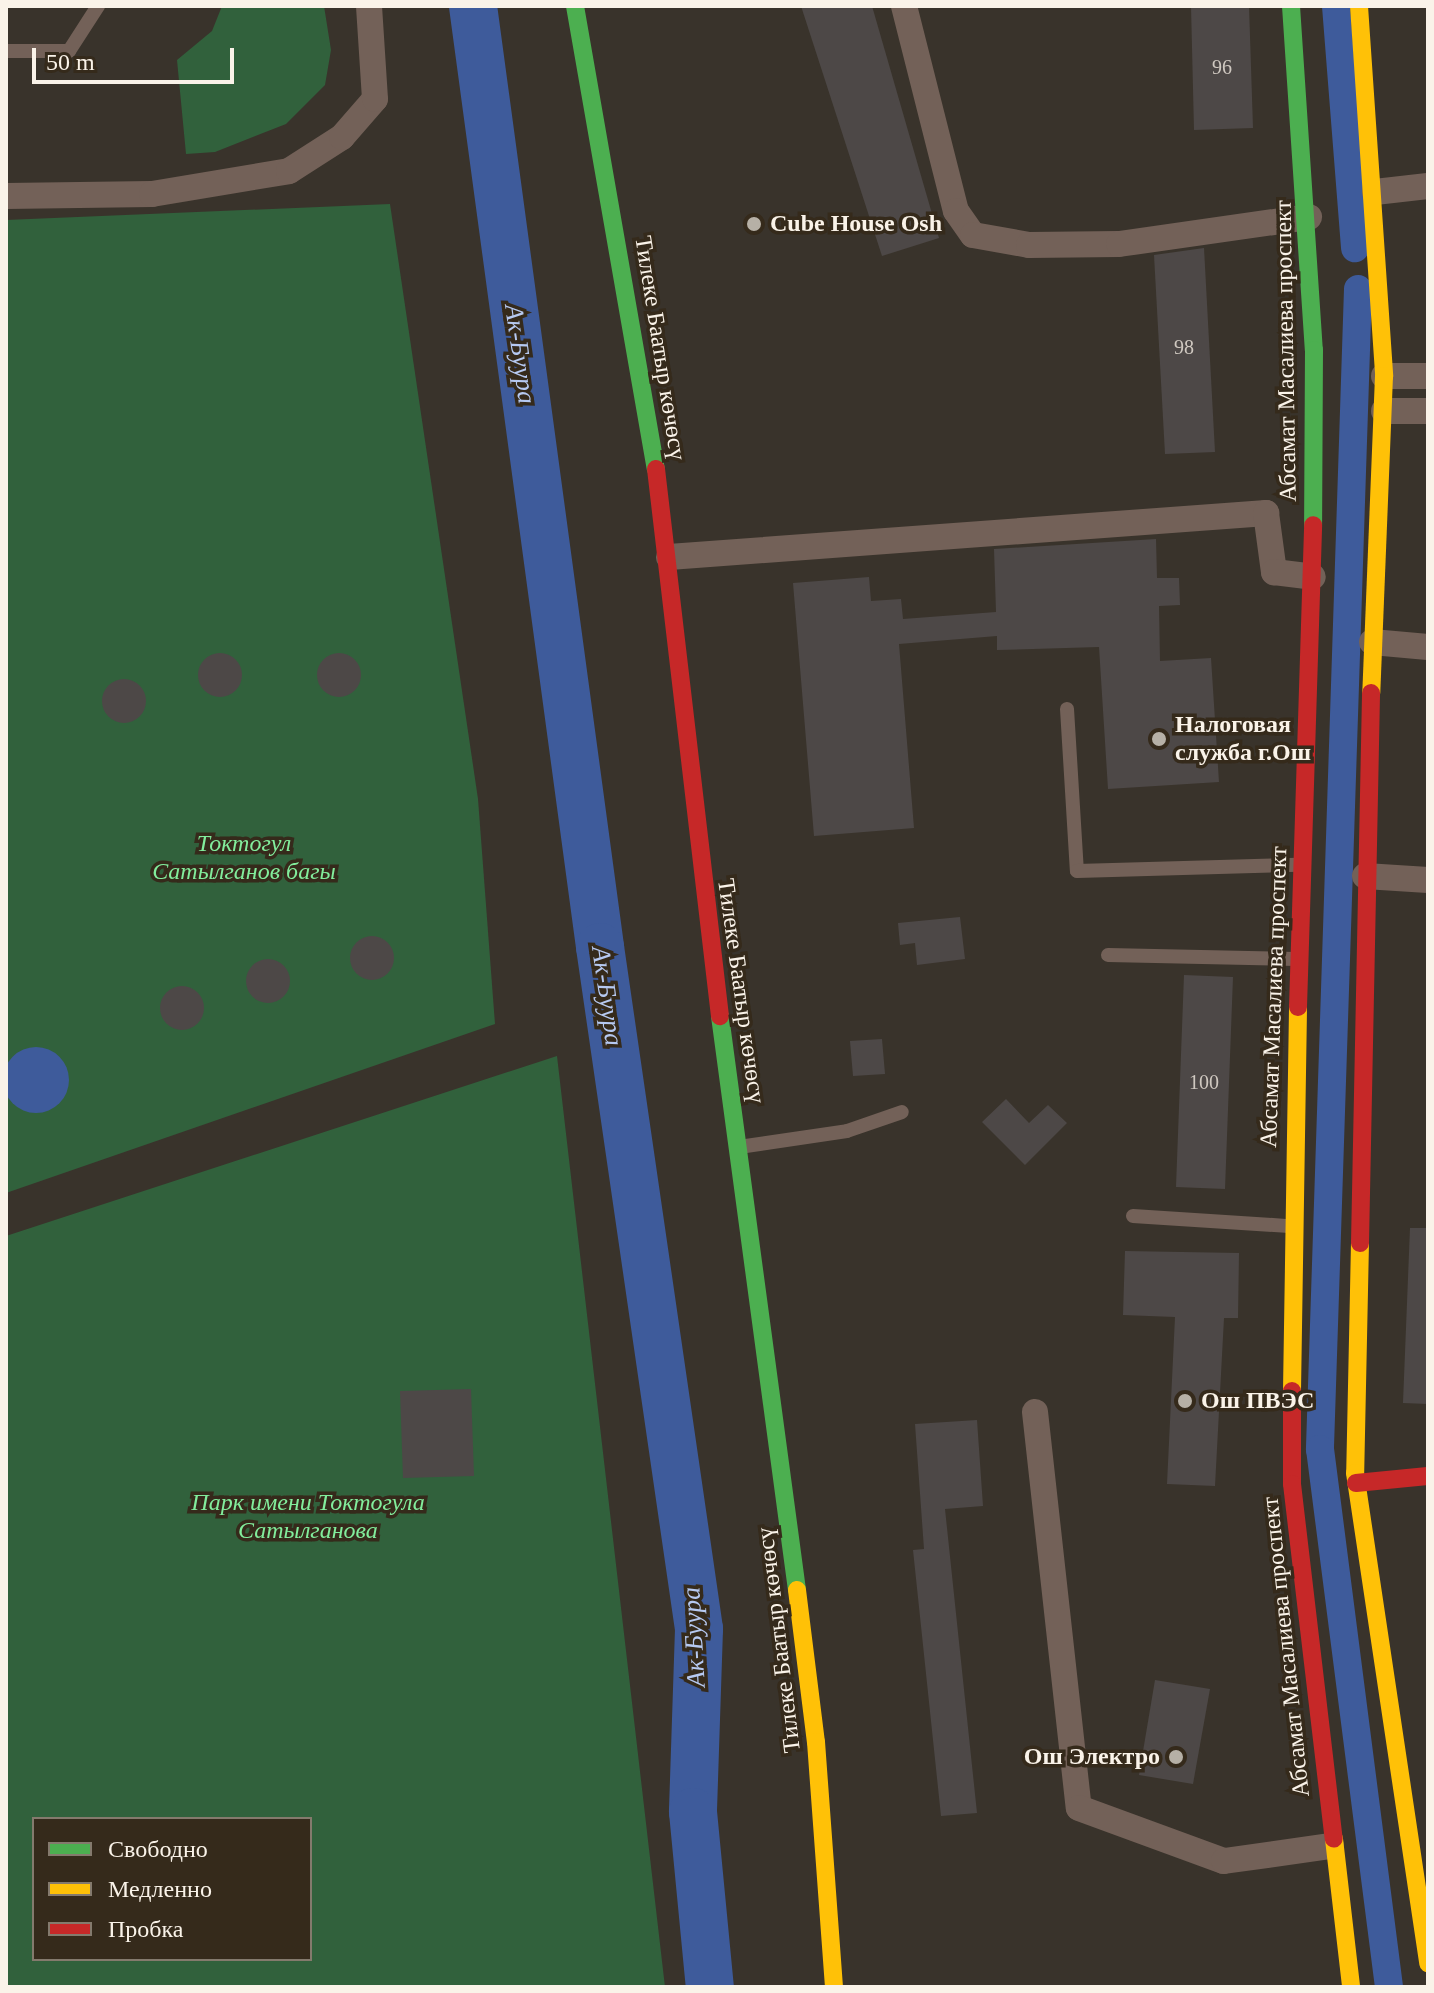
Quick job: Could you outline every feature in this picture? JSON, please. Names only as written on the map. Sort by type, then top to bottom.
[{"type":"main road","name":"Тилеке Баатыр көчөсү","points":[[575,6],[637,347],[669,557],[705,913],[739,1147],[816,1742],[834,1987]]},
{"type":"main road","name":"Абсамат Масалиева проспект","points":[[1291,6],[1309,217],[1314,350],[1313,577],[1291,1226],[1292,1484],[1331,1846],[1351,1987]]},
{"type":"main road","points":[[1359,6],[1375,192],[1384,411],[1372,642],[1365,876],[1356,1483],[1416,1807],[1428,1964]]},
{"type":"main road","points":[[1356,1483],[1428,1476]]},
{"type":"street","points":[[6,196],[152,194],[289,171],[342,137],[375,99],[369,6]]},
{"type":"street","points":[[904,6],[956,211],[973,235],[1029,245],[1119,244],[1309,217]]},
{"type":"street","points":[[1375,192],[1428,186]]},
{"type":"street","points":[[1384,376],[1428,376]]},
{"type":"street","points":[[1384,411],[1428,411]]},
{"type":"street","points":[[669,557],[1266,513],[1274,572],[1313,577]]},
{"type":"street","points":[[1372,642],[1428,647]]},
{"type":"street","points":[[1365,876],[1428,880]]},
{"type":"street","points":[[1035,1412],[1079,1808],[1224,1861],[1331,1846]]},
{"type":"lane","points":[[6,51],[69,51],[98,6]]},
{"type":"lane","points":[[1067,709],[1077,871],[1303,865]]},
{"type":"lane","points":[[1108,955],[1298,959]]},
{"type":"lane","points":[[739,1147],[847,1131],[902,1112]]},
{"type":"lane","points":[[1133,1216],[1291,1226]]},
{"type":"green space","points":[[222,6],[324,6],[331,50],[325,85],[286,124],[215,152],[186,154],[177,60],[212,31]]},
{"type":"green space","name":"Токтогул Сатылганов багы","points":[[390,204],[478,799],[495,1024],[6,1193],[6,220]]},
{"type":"green space","name":"Парк имени Токтогула Сатылганова","points":[[557,1056],[665,1987],[6,1987],[6,1236]]},
{"type":"water","points":[[36,1047],[49,1049],[64,1062],[69,1080],[67,1093],[54,1108],[36,1113],[23,1111],[8,1098],[3,1080],[5,1067],[18,1052]]},
{"type":"building","points":[[801,6],[872,6],[939,238],[882,256]]},
{"type":"building","points":[[1191,6],[1249,6],[1253,128],[1194,130]]},
{"type":"building","points":[[1204,248],[1215,452],[1165,454],[1154,255]]},
{"type":"building","points":[[1156,539],[1157,578],[1179,578],[1180,605],[1159,606],[1160,661],[1211,658],[1219,782],[1108,789],[1099,647],[997,650],[997,636],[899,644],[914,828],[814,836],[793,583],[869,577],[871,601],[901,599],[903,619],[996,612],[994,549]]},
{"type":"building","points":[[220,653],[235,660],[242,675],[235,690],[220,697],[205,690],[198,675],[205,660]]},
{"type":"building","points":[[339,653],[354,660],[361,675],[354,690],[339,697],[324,690],[317,675],[324,660]]},
{"type":"building","points":[[124,679],[139,686],[146,701],[139,716],[124,723],[109,716],[102,701],[109,686]]},
{"type":"building","points":[[960,917],[965,959],[917,965],[915,943],[900,945],[898,923]]},
{"type":"building","points":[[372,936],[387,943],[394,958],[387,973],[372,980],[357,973],[350,958],[357,943]]},
{"type":"building","points":[[268,959],[283,966],[290,981],[283,996],[268,1003],[253,996],[246,981],[253,966]]},
{"type":"building","points":[[1184,975],[1233,977],[1225,1189],[1176,1187]]},
{"type":"building","points":[[182,986],[197,993],[204,1008],[197,1023],[182,1030],[167,1023],[160,1008],[167,993]]},
{"type":"building","points":[[882,1039],[885,1074],[853,1076],[850,1041]]},
{"type":"building","points":[[1006,1099],[1029,1123],[1048,1105],[1067,1123],[1025,1165],[982,1122]]},
{"type":"building","points":[[1410,1228],[1428,1228],[1428,1404],[1403,1403]]},
{"type":"building","points":[[1125,1251],[1239,1253],[1238,1318],[1224,1318],[1215,1486],[1167,1484],[1175,1317],[1123,1315]]},
{"type":"building","points":[[471,1389],[474,1476],[403,1478],[400,1391]]},
{"type":"building","points":[[977,1420],[983,1506],[945,1509],[977,1813],[941,1816],[913,1550],[924,1549],[915,1424]]},
{"type":"building","points":[[1155,1680],[1210,1689],[1193,1784],[1139,1775]]},
{"type":"waterway","name":"Ак-Буура","points":[[473,6],[600,947],[699,1629],[693,1812],[710,1987]]},
{"type":"waterway","points":[[1336,6],[1355,248]]},
{"type":"waterway","points":[[1358,289],[1320,1449],[1389,1987]]},
{"type":"traffic: fast","points":[[575,6],[656,469]]},
{"type":"traffic: fast","points":[[1291,6],[1314,350],[1313,525]]},
{"type":"traffic: fast","points":[[720,1016],[797,1590]]},
{"type":"traffic: slow","points":[[1359,6],[1384,376],[1371,693]]},
{"type":"traffic: slow","points":[[1292,1391],[1298,1007]]},
{"type":"traffic: slow","points":[[1360,1243],[1355,1473],[1428,1964]]},
{"type":"traffic: slow","points":[[797,1590],[816,1742],[834,1987]]},
{"type":"traffic: slow","points":[[1334,1839],[1351,1987]]},
{"type":"traffic: jam","points":[[656,469],[720,1016]]},
{"type":"traffic: jam","points":[[1298,1007],[1313,525]]},
{"type":"traffic: jam","points":[[1360,1243],[1371,693]]},
{"type":"traffic: jam","points":[[1292,1391],[1292,1484],[1334,1839]]},
{"type":"traffic: jam","points":[[1356,1483],[1428,1476]]},
{"type":"place","name":"Cube House Osh","points":[[754,224]]},
{"type":"place","name":"Налоговая служба г.Ош","points":[[1159,739]]},
{"type":"place","name":"Ош ПВЭС","points":[[1185,1401]]},
{"type":"place","name":"Ош Электро","points":[[1176,1757]]}]
